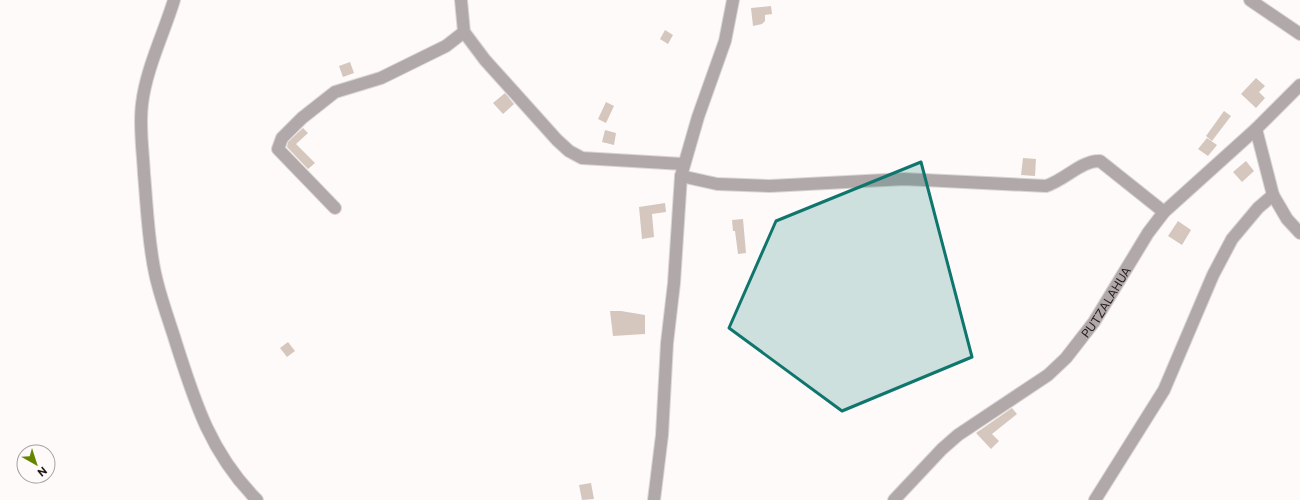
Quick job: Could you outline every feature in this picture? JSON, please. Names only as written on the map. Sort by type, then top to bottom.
[{"type":"street","points":[[174,0],[150,70],[142,104],[141,130],[148,230],[155,273],[184,369],[203,421],[222,458],[235,478],[257,500]]},
{"type":"street","points":[[461,0],[464,32],[485,60],[557,140],[569,151],[582,158],[683,164]]},
{"type":"street","points":[[654,500],[662,435],[667,343],[674,283],[681,176],[683,164],[698,117],[725,41],[733,0]]},
{"type":"street","points":[[1250,0],[1300,34]]},
{"type":"street","points":[[335,208],[278,149],[282,138],[302,118],[335,92],[382,78],[446,46],[464,32]]},
{"type":"street","name":"PUTZALAHUA","points":[[894,500],[942,449],[958,435],[1048,375],[1066,358],[1094,322],[1148,233],[1164,212],[1256,129],[1300,85]]},
{"type":"street","points":[[1256,129],[1273,195],[1288,219],[1300,233]]},
{"type":"street","points":[[681,176],[717,184],[770,186],[904,179],[1046,186],[1057,182],[1091,161],[1100,161],[1164,212]]},
{"type":"street","points":[[1095,500],[1164,390],[1213,275],[1232,239],[1258,208],[1273,195]]},
{"type":"highlighted area","points":[[921,162],[972,357],[842,411],[729,328],[776,221]]},
{"type":"building","points":[[771,6],[772,14],[765,15],[765,21],[762,24],[753,26],[751,8]]},
{"type":"building","points":[[665,30],[673,35],[668,44],[660,39]]},
{"type":"building","points":[[350,62],[354,73],[343,77],[339,66]]},
{"type":"building","points":[[1256,78],[1265,86],[1259,92],[1265,98],[1256,108],[1241,94]]},
{"type":"building","points":[[505,93],[514,104],[503,114],[493,103]]},
{"type":"building","points":[[606,102],[614,106],[606,123],[598,119]]},
{"type":"building","points":[[1224,111],[1231,116],[1212,141],[1206,136]]},
{"type":"building","points":[[303,128],[308,133],[296,144],[315,163],[308,169],[287,147],[288,142]]},
{"type":"building","points":[[605,130],[616,133],[614,145],[602,142]]},
{"type":"building","points":[[1207,138],[1217,145],[1208,156],[1198,149]]},
{"type":"building","points":[[1023,158],[1036,159],[1035,176],[1021,175]]},
{"type":"building","points":[[1246,161],[1254,171],[1242,182],[1233,172]]},
{"type":"building","points":[[665,203],[666,212],[652,214],[654,237],[642,239],[639,207]]},
{"type":"building","points":[[743,219],[746,253],[738,254],[732,220]]},
{"type":"building","points":[[1178,221],[1191,230],[1182,245],[1168,236]]},
{"type":"building","points":[[610,311],[621,311],[645,315],[645,334],[613,336]]},
{"type":"building","points":[[288,342],[295,351],[287,357],[280,348]]},
{"type":"building","points":[[1012,408],[1017,414],[992,434],[999,441],[991,449],[976,433]]},
{"type":"building","points":[[591,483],[594,499],[582,500],[579,485]]}]
